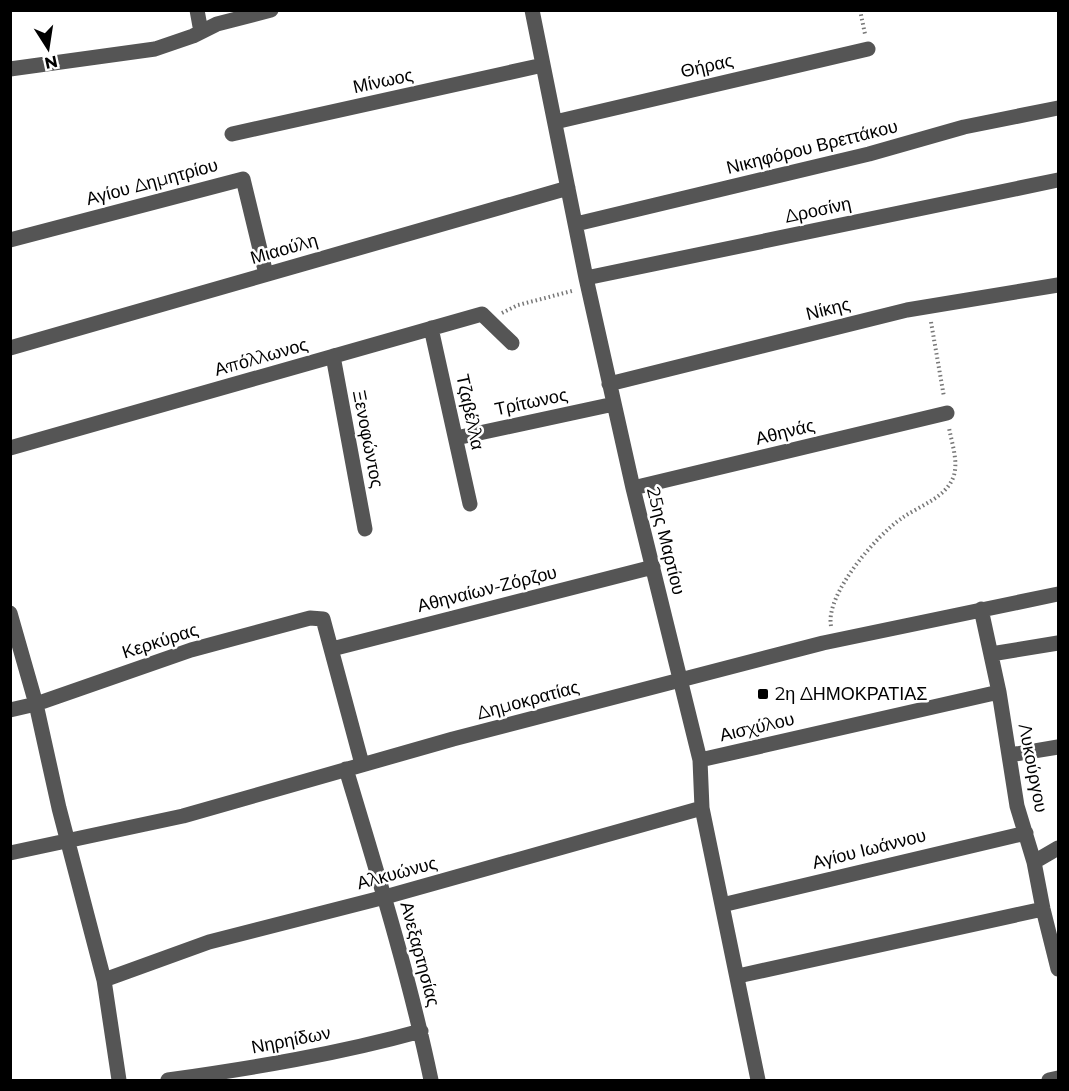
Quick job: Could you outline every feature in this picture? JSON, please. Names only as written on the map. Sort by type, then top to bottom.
[{"type":"street","points":[[197,10],[201,32]]},
{"type":"street","points":[[10,69],[155,49],[217,24],[271,10]]},
{"type":"street","name":"25ης Μαρτίου","points":[[532,10],[609,384],[700,760],[702,808],[758,1080]]},
{"type":"street","name":"Θήρας","points":[[555,122],[868,49]]},
{"type":"street","name":"Μίνωος","points":[[232,134],[543,65]]},
{"type":"street","name":"Νικηφόρου Βρεττάκου","points":[[576,225],[870,154],[964,127],[1059,108]]},
{"type":"street","name":"Αγίου Δημητρίου","points":[[10,240],[243,178],[266,274]]},
{"type":"street","name":"Δροσίνη","points":[[587,283],[1059,180]]},
{"type":"street","name":"Μιαούλη","points":[[10,348],[568,188]]},
{"type":"street","name":"Νίκης","points":[[609,384],[907,310],[1059,285]]},
{"type":"street","name":"Απόλλωνος","points":[[10,448],[482,314],[488,320]]},
{"type":"street","points":[[488,320],[512,343]]},
{"type":"street","name":"Τζαβέλλα","points":[[431,328],[470,504]]},
{"type":"street","name":"Ξενοφώντος","points":[[333,356],[365,529]]},
{"type":"street","name":"Τρίτωνος","points":[[456,438],[614,404]]},
{"type":"street","name":"Αθηνάς","points":[[633,488],[946,413]]},
{"type":"street","name":"Αθηναίων-Ζόρζου","points":[[332,649],[653,567]]},
{"type":"street","name":"Δημοκρατίας","points":[[10,853],[183,816],[362,764],[834,640],[1059,594]]},
{"type":"street","name":"Λυκούργου","points":[[981,609],[999,692],[1017,806],[1034,862],[1043,909],[1059,969]]},
{"type":"street","points":[[10,613],[36,704],[59,808],[104,980],[119,1080]]},
{"type":"street","name":"Κερκύρας","points":[[10,710],[36,704],[191,650],[310,618],[323,619],[332,649]]},
{"type":"street","points":[[991,654],[1059,643]]},
{"type":"street","points":[[332,649],[362,764]]},
{"type":"street","name":"Αισχύλου","points":[[700,760],[999,692]]},
{"type":"street","points":[[1010,755],[1059,747]]},
{"type":"street","name":"Ανεξαρτησίας","points":[[346,769],[385,897],[421,1031],[431,1080]]},
{"type":"street","name":"Αλκυώνυς","points":[[104,980],[209,942],[385,897],[702,808]]},
{"type":"street","name":"Αγίου Ιωάννου","points":[[722,905],[1026,833]]},
{"type":"street","points":[[1034,862],[1059,848]]},
{"type":"street","points":[[738,976],[1043,909]]},
{"type":"street","name":"Νηρηίδων","points":[[168,1080],[264,1065],[380,1042],[421,1031]]},
{"type":"street","points":[[1049,1080],[1059,1078]]},
{"type":"path","points":[[488,320],[518,305],[587,283]]},
{"type":"path","points":[[834,640],[830,620],[832,603],[867,550],[888,528],[939,495],[952,480],[955,464],[928,306]]},
{"type":"place","name":"2η ΔΗΜΟΚΡΑΤΙΑΣ","points":[[763,694]]}]
